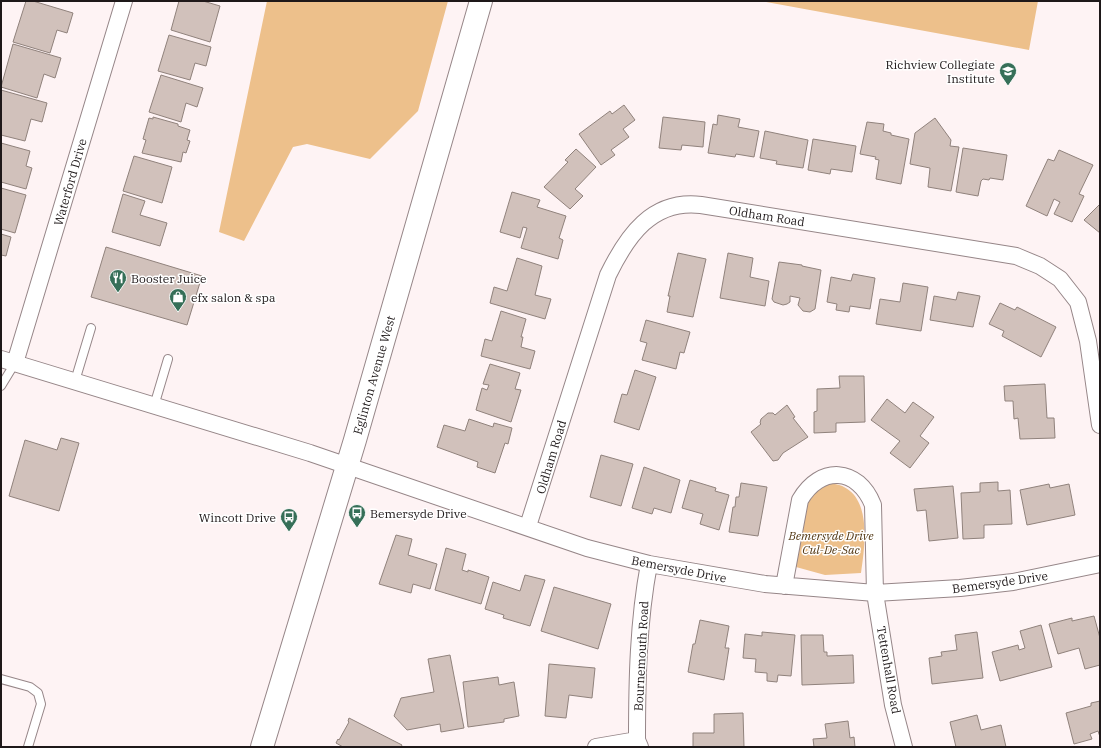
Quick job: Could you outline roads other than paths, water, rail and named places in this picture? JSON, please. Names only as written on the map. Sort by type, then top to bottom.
[{"type":"main road","name":"Eglinton Avenue West","points":[[262,747],[348,466],[481,1]]},
{"type":"street","name":"Waterford Drive","points":[[8,361],[124,1]]},
{"type":"street","name":"Oldham Road","points":[[528,526],[608,275],[625,244],[643,223],[657,212],[674,206],[695,205],[724,209],[1016,256],[1040,266],[1060,279],[1078,302],[1088,341],[1100,425]]},
{"type":"street","points":[[8,361],[348,466]]},
{"type":"street","name":"Bemersyde Drive","points":[[348,466],[528,526],[600,552],[649,564],[784,586],[875,593],[960,588],[1006,583],[1100,564]]},
{"type":"street","points":[[784,586],[800,500],[806,490],[815,481],[826,476],[838,475],[850,477],[861,484],[868,493],[873,505],[875,593]]},
{"type":"street","name":"Bournemouth Road","points":[[639,744],[639,665],[645,586],[649,564]]},
{"type":"street","name":"Tettenhall Road","points":[[875,593],[893,705],[904,747]]},
{"type":"street","points":[[596,747],[639,744]]},
{"type":"lane","points":[[75,381],[91,328]]},
{"type":"lane","points":[[154,406],[168,359]]},
{"type":"lane","points":[[1,386],[8,361]]},
{"type":"lane","points":[[1,680],[30,687],[38,693],[41,704],[28,747]]},
{"type":"place","name":"Richview Collegiate Institute","points":[[1008,86]]},
{"type":"place","name":"Booster Juice","points":[[118,293]]},
{"type":"place","name":"efx salon & spa","points":[[178,312]]},
{"type":"place","name":"Bemersyde Drive","points":[[357,528]]},
{"type":"place","name":"Wincott Drive","points":[[289,532]]},
{"type":"park label","name":"Bemersyde Drive Cul-De-Sac","points":[[831,542]]}]
